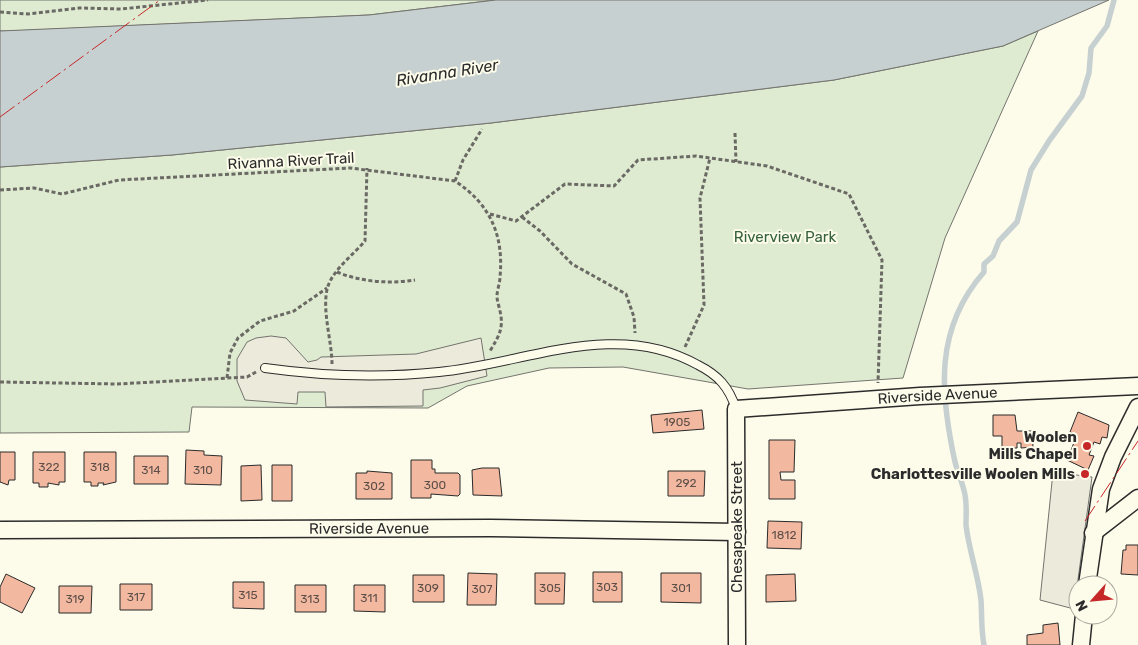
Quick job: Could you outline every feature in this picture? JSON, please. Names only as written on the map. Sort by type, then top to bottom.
[{"type":"street","name":"Riverside Avenue","points":[[736,409],[920,396],[1138,386]]},
{"type":"street","points":[[1088,575],[1093,533],[1102,489],[1114,457],[1138,407]]},
{"type":"street","name":"Chesapeake Street","points":[[736,409],[737,645]]},
{"type":"street","points":[[1093,533],[1138,498]]},
{"type":"street","name":"Riverside Avenue","points":[[0,530],[490,528],[737,532]]},
{"type":"street","points":[[1081,645],[1083,625]]},
{"type":"lane","points":[[265,368],[332,374],[389,376],[440,372],[492,364],[570,346],[606,344],[635,346],[681,357],[715,374],[724,384],[736,409]]},
{"type":"path","points":[[0,12],[28,14],[78,8],[121,9],[208,0]]},
{"type":"path","points":[[455,181],[463,160],[482,129]]},
{"type":"path","points":[[735,133],[736,162]]},
{"type":"path","points":[[490,214],[516,221],[564,184],[614,186],[638,160],[696,156],[767,166],[849,194],[882,260],[878,389]]},
{"type":"path","points":[[681,357],[704,305],[700,198],[710,158]]},
{"type":"path","points":[[366,168],[455,181],[464,187],[490,214],[496,226],[500,250],[500,276],[497,297],[503,323],[501,334],[489,352]]},
{"type":"path","name":"Rivanna River Trail","points":[[0,190],[34,188],[62,194],[128,179],[366,168],[365,241],[337,272],[328,287],[326,314],[332,352],[332,374]]},
{"type":"path","points":[[522,217],[540,231],[572,264],[626,294],[634,317],[635,346]]},
{"type":"path","points":[[337,272],[348,277],[398,283],[415,280]]},
{"type":"path","points":[[226,378],[230,353],[238,338],[260,322],[294,311],[328,287]]},
{"type":"path","points":[[0,382],[117,384],[247,377],[265,368]]},
{"type":"green space","points":[[0,0],[496,0],[369,15],[0,31]]},
{"type":"green space","name":"Riverview Park","points":[[1038,31],[945,238],[903,378],[748,389],[623,367],[549,368],[467,386],[428,408],[192,407],[189,432],[0,433],[0,167],[172,155],[491,123],[834,80],[1003,46]]},
{"type":"shaded area","points":[[271,336],[286,338],[308,362],[321,357],[416,354],[481,338],[487,376],[440,388],[423,390],[423,406],[326,407],[325,392],[298,392],[297,404],[245,400],[237,381],[237,359],[247,342],[256,338]]},
{"type":"shaded area","points":[[1053,472],[1092,477],[1079,575],[1068,575],[1068,607],[1040,600]]},
{"type":"water","name":"Rivanna River","points":[[496,0],[1109,0],[1003,46],[834,80],[491,123],[172,155],[0,167],[0,31],[369,15]]},
{"type":"building","points":[[702,410],[704,429],[653,433],[651,415]]},
{"type":"building","name":"Woolen Mills Chapel","points":[[1078,412],[1109,425],[1107,438],[1102,437],[1100,444],[1094,442],[1089,455],[1094,456],[1088,470],[1067,460],[1077,435],[1070,432]]},
{"type":"building","points":[[993,415],[1015,415],[1017,431],[1032,431],[1033,447],[1021,448],[1021,443],[1017,443],[1017,448],[1002,448],[1002,436],[993,436]]},
{"type":"building","points":[[769,440],[795,440],[794,472],[780,472],[781,480],[795,480],[795,499],[769,499]]},
{"type":"building","points":[[186,450],[204,451],[204,455],[222,456],[221,485],[185,484]]},
{"type":"building","points":[[0,452],[15,452],[15,480],[9,480],[8,485],[0,482]]},
{"type":"building","points":[[33,452],[65,452],[65,482],[59,482],[59,485],[48,483],[48,487],[39,487],[39,483],[33,483]]},
{"type":"building","points":[[84,452],[116,452],[116,482],[103,485],[104,483],[98,483],[98,486],[91,486],[91,482],[84,482]]},
{"type":"building","points":[[134,456],[168,456],[168,484],[134,484]]},
{"type":"building","points":[[411,460],[432,460],[432,469],[435,469],[435,473],[458,473],[460,475],[460,494],[458,496],[431,494],[431,498],[411,498]]},
{"type":"building","points":[[261,465],[262,500],[241,501],[241,466]]},
{"type":"building","points":[[272,465],[292,465],[292,501],[272,501]]},
{"type":"building","points":[[499,468],[502,496],[473,495],[472,470]]},
{"type":"building","points":[[367,471],[392,473],[392,499],[356,499],[356,473],[367,473]]},
{"type":"building","points":[[668,471],[705,471],[704,496],[668,496]]},
{"type":"building","points":[[768,521],[802,522],[801,549],[767,548]]},
{"type":"building","points":[[1126,545],[1138,545],[1138,575],[1121,574],[1123,550],[1126,550]]},
{"type":"building","points":[[593,572],[622,572],[622,602],[593,602]]},
{"type":"building","points":[[468,573],[497,574],[496,605],[467,605]]},
{"type":"building","points":[[535,573],[565,573],[564,604],[535,604]]},
{"type":"building","points":[[661,573],[701,573],[701,603],[661,602]]},
{"type":"building","points":[[6,574],[35,588],[22,613],[0,602],[0,587]]},
{"type":"building","points":[[795,574],[796,601],[766,602],[766,575]]},
{"type":"building","points":[[413,575],[444,575],[444,602],[413,602]]},
{"type":"building","points":[[233,582],[264,582],[264,609],[233,608]]},
{"type":"building","points":[[120,584],[152,584],[152,610],[120,610]]},
{"type":"building","points":[[295,585],[326,585],[326,612],[295,612]]},
{"type":"building","points":[[354,585],[385,585],[385,612],[354,611]]},
{"type":"building","points":[[59,586],[92,586],[91,613],[59,613]]},
{"type":"building","points":[[1058,623],[1060,645],[1027,645],[1027,635],[1043,633],[1043,625]]},
{"type":"waterway","points":[[984,645],[980,590],[966,525],[966,499],[955,462],[946,411],[944,387],[945,362],[949,339],[956,316],[968,294],[984,272],[984,264],[993,256],[999,241],[1017,222],[1031,170],[1049,141],[1082,96],[1089,73],[1091,48],[1107,26],[1114,0]]},
{"type":"power","points":[[0,117],[160,0]]},
{"type":"power","points":[[1085,521],[1138,441]]},
{"type":"place","name":"Woolen Mills Chapel","points":[[1087,446]]},
{"type":"place","name":"Charlottesville Woolen Mills","points":[[1085,474]]}]
